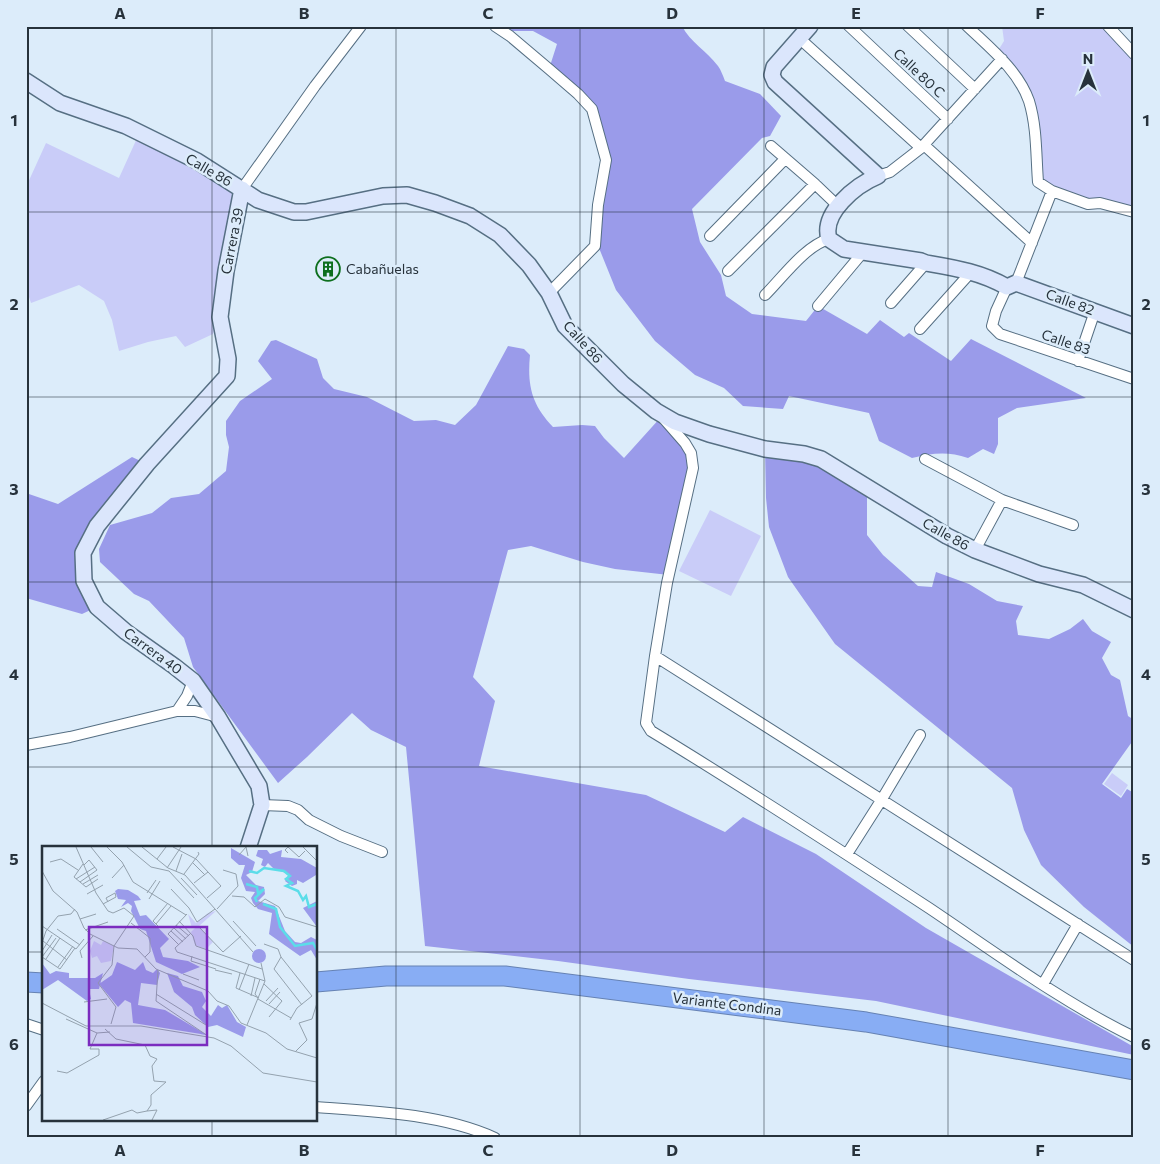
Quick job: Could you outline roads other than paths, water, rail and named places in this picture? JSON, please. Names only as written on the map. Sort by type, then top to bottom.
[{"type":"highway","name":"Variante Condina","points":[[321,980],[386,976],[505,976],[903,1027],[1018,1050],[1134,1070]]},
{"type":"highway","points":[[26,982],[42,984]]},
{"type":"main road","points":[[810,26],[774,67],[772,75],[775,82],[878,176]]},
{"type":"main road","name":"Calle 86","points":[[28,87],[60,102],[126,126],[197,161],[258,200],[294,212],[306,212],[383,196],[407,195],[470,216],[500,235],[528,265],[550,293],[565,326],[623,384],[656,412],[675,422],[709,434],[765,449],[804,454],[821,459],[947,536],[975,550],[1039,574],[1083,586],[1134,610]]},
{"type":"main road","points":[[829,239],[827,226],[830,216],[838,206],[867,180],[878,176]]},
{"type":"main road","points":[[862,251],[841,241],[837,236],[836,226],[844,212],[873,187],[878,176]]},
{"type":"main road","name":"Carrera 39","points":[[147,464],[226,376],[228,359],[220,317],[226,271],[242,189]]},
{"type":"main road","name":"Calle 82","points":[[829,239],[844,249],[921,261],[972,272],[1095,311],[1134,326]]},
{"type":"main road","name":"Carrera 40","points":[[147,464],[97,526],[83,553],[84,581],[97,607],[126,632],[193,682],[218,717],[260,786],[262,805],[249,846]]},
{"type":"street","name":"Carrera 39","points":[[242,189],[315,86],[361,26]]},
{"type":"street","points":[[495,26],[510,36],[549,69],[592,109],[606,160],[598,205],[595,246],[550,293]]},
{"type":"street","name":"Calle 80 C","points":[[848,26],[948,119]]},
{"type":"street","points":[[908,26],[974,89]]},
{"type":"street","points":[[967,26],[1002,59],[1022,86],[1028,100],[1035,133],[1038,182],[1052,191],[1088,204],[1100,204],[1134,212]]},
{"type":"street","points":[[1108,26],[1134,54]]},
{"type":"street","points":[[799,38],[1032,242]]},
{"type":"street","points":[[878,176],[890,172],[923,147],[1002,59]]},
{"type":"street","points":[[771,146],[838,206]]},
{"type":"street","points":[[710,236],[785,159]]},
{"type":"street","points":[[728,271],[815,184]]},
{"type":"street","points":[[1011,285],[1032,242],[1052,191]]},
{"type":"street","points":[[765,295],[819,242],[829,239]]},
{"type":"street","points":[[818,306],[862,251]]},
{"type":"street","points":[[891,303],[926,263]]},
{"type":"street","points":[[920,329],[972,272]]},
{"type":"street","name":"Calle 83","points":[[1011,285],[996,311],[992,326],[1000,334],[1134,379]]},
{"type":"street","points":[[1078,361],[1095,311]]},
{"type":"street","points":[[656,412],[685,442],[691,452],[693,468],[667,583],[655,656],[646,723],[651,731],[847,854],[1043,984],[1134,1037]]},
{"type":"street","points":[[924,459],[1002,500],[1073,525]]},
{"type":"street","points":[[975,550],[1002,500]]},
{"type":"street","points":[[655,656],[1134,960]]},
{"type":"street","points":[[177,712],[193,682]]},
{"type":"street","points":[[26,745],[70,737],[177,712],[195,711],[218,717]]},
{"type":"street","points":[[847,854],[920,735]]},
{"type":"street","points":[[262,805],[288,806],[298,810],[309,820],[341,836],[382,852]]},
{"type":"street","points":[[1043,984],[1078,924]]},
{"type":"street","points":[[26,1024],[42,1029]]},
{"type":"street","points":[[26,1106],[42,1085]]},
{"type":"street","points":[[318,1107],[445,1121],[476,1129],[495,1138]]},
{"type":"place","name":"Cabañuelas","points":[[328,269]]}]
